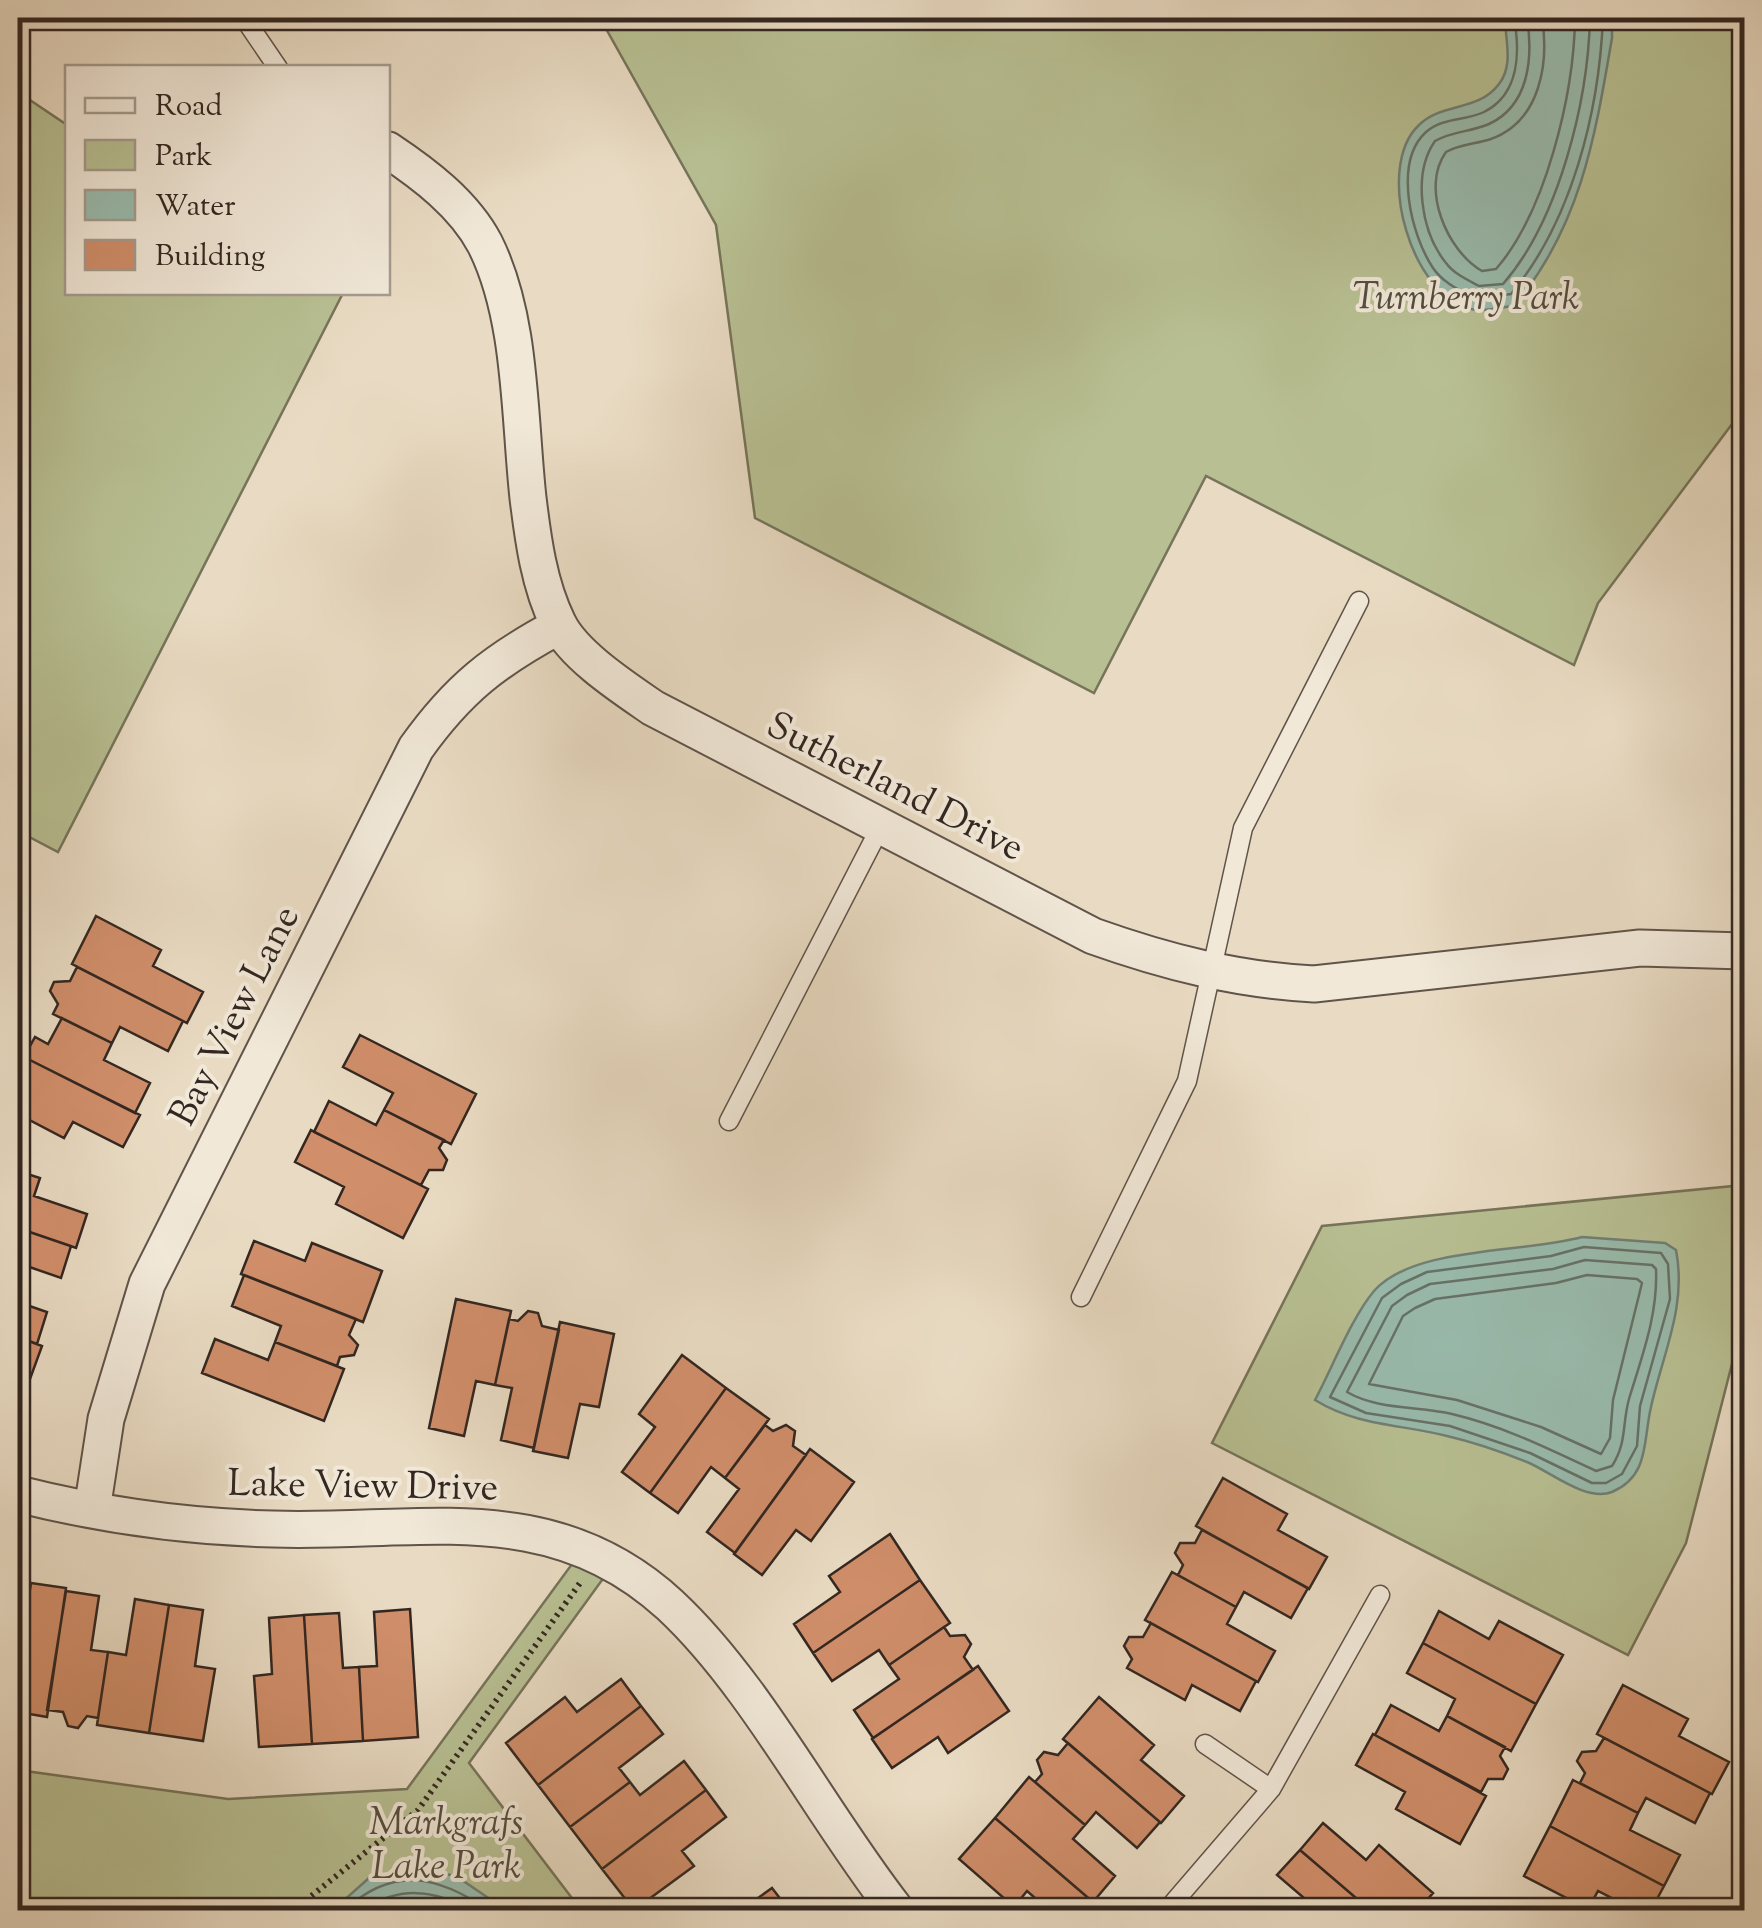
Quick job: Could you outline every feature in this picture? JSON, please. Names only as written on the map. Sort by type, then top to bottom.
[{"type":"street","name":"Sutherland Drive","points":[[390,151],[414,167],[459,210],[484,242],[500,282],[509,326],[532,528],[558,626],[606,675],[654,708],[1094,936],[1156,959],[1266,982],[1314,984],[1624,950],[1744,951]]},
{"type":"street","name":"Bay View Lane","points":[[92,1510],[106,1419],[147,1284],[416,748],[446,705],[484,670],[558,626]]},
{"type":"street","name":"Lake View Drive","points":[[18,1494],[92,1510],[274,1529],[481,1524],[538,1534],[598,1557],[648,1588],[699,1635],[896,1910]]},
{"type":"lane","points":[[244,18],[276,65]]},
{"type":"lane","points":[[1081,1296],[1188,1081],[1209,970],[1243,828],[1359,601]]},
{"type":"lane","points":[[729,1122],[882,824]]},
{"type":"lane","points":[[1166,1910],[1271,1789],[1380,1595]]},
{"type":"lane","points":[[1205,1744],[1271,1789]]},
{"type":"path","points":[[294,1910],[418,1810],[598,1557]]},
{"type":"path","points":[[18,1902],[51,1910]]},
{"type":"green space","name":"Turnberry Park","points":[[600,18],[1744,18],[1744,408],[1598,603],[1574,665],[1206,476],[1094,693],[755,518],[716,225]]},
{"type":"green space","points":[[18,92],[65,124],[65,295],[342,295],[58,852],[18,831]]},
{"type":"green space","points":[[1744,1185],[1744,1317],[1686,1543],[1628,1655],[1212,1443],[1322,1226]]},
{"type":"green space","name":"Markgrafs Lake Park","points":[[583,1549],[613,1565],[469,1763],[581,1910],[18,1910],[18,1770],[228,1799],[407,1789]]},
{"type":"water","points":[[1505,18],[1612,18],[1612,38],[1582,179],[1555,244],[1514,306],[1476,310],[1453,302],[1434,284],[1418,259],[1406,231],[1400,171],[1406,145],[1419,125],[1439,113],[1481,99],[1504,77]]},
{"type":"water","points":[[1582,1237],[1665,1243],[1676,1250],[1678,1291],[1672,1329],[1651,1407],[1643,1456],[1633,1477],[1624,1485],[1612,1492],[1591,1493],[1487,1447],[1363,1420],[1315,1400],[1358,1314],[1374,1291],[1392,1276],[1442,1258]]},
{"type":"water","points":[[417,1869],[456,1876],[506,1910],[333,1910],[369,1878]]},
{"type":"building","points":[[96,916],[161,950],[153,966],[203,992],[187,1023],[72,964]]},
{"type":"building","points":[[77,967],[183,1021],[168,1051],[120,1027],[112,1043],[53,1014],[58,1004],[50,991],[54,982],[70,981]]},
{"type":"building","points":[[62,1018],[112,1043],[104,1060],[150,1083],[135,1113],[24,1057],[35,1037],[48,1044]]},
{"type":"building","points":[[360,1035],[476,1094],[451,1144],[384,1110],[393,1093],[343,1067]]},
{"type":"building","points":[[24,1057],[140,1115],[123,1147],[73,1122],[64,1138],[18,1114],[18,1070]]},
{"type":"building","points":[[329,1101],[376,1125],[384,1110],[444,1140],[439,1148],[447,1160],[443,1170],[429,1170],[421,1185],[314,1132]]},
{"type":"building","points":[[311,1130],[428,1189],[403,1238],[336,1204],[344,1187],[295,1162]]},
{"type":"building","points":[[18,1171],[40,1178],[34,1196],[87,1214],[76,1248],[18,1228]]},
{"type":"building","points":[[18,1228],[71,1246],[61,1278],[18,1263]]},
{"type":"building","points":[[254,1241],[305,1261],[312,1243],[382,1271],[363,1322],[241,1274]]},
{"type":"building","points":[[244,1275],[356,1319],[349,1335],[358,1345],[354,1355],[340,1357],[337,1366],[275,1342],[281,1326],[232,1306]]},
{"type":"building","points":[[456,1299],[511,1311],[495,1385],[476,1381],[464,1436],[429,1428]]},
{"type":"building","points":[[18,1302],[47,1312],[37,1344],[18,1337]]},
{"type":"building","points":[[528,1311],[538,1313],[542,1326],[559,1330],[534,1448],[501,1440],[512,1388],[495,1385],[509,1319],[518,1321]]},
{"type":"building","points":[[560,1322],[614,1334],[599,1407],[580,1404],[568,1458],[533,1451]]},
{"type":"building","points":[[18,1337],[42,1346],[30,1379],[18,1375]]},
{"type":"building","points":[[215,1339],[268,1360],[275,1342],[344,1369],[324,1421],[202,1373]]},
{"type":"building","points":[[682,1355],[726,1388],[650,1493],[622,1472],[655,1427],[639,1414]]},
{"type":"building","points":[[726,1388],[769,1419],[725,1478],[711,1467],[678,1513],[650,1493]]},
{"type":"building","points":[[765,1425],[773,1431],[786,1425],[795,1431],[793,1446],[806,1455],[735,1553],[707,1532],[739,1489],[725,1478]]},
{"type":"building","points":[[810,1449],[854,1482],[811,1541],[796,1530],[762,1575],[734,1554]]},
{"type":"building","points":[[1223,1478],[1287,1514],[1278,1530],[1327,1557],[1309,1589],[1196,1526]]},
{"type":"building","points":[[1202,1530],[1308,1588],[1291,1618],[1244,1592],[1236,1607],[1178,1575],[1183,1565],[1175,1553],[1180,1543],[1195,1543]]},
{"type":"building","points":[[890,1534],[920,1580],[813,1653],[794,1624],[840,1592],[829,1576]]},
{"type":"building","points":[[1172,1572],[1236,1607],[1227,1624],[1275,1651],[1258,1682],[1145,1620]]},
{"type":"building","points":[[920,1580],[950,1623],[889,1665],[879,1650],[832,1681],[813,1653]]},
{"type":"building","points":[[31,1583],[66,1588],[47,1717],[18,1712],[18,1638],[22,1639]]},
{"type":"building","points":[[66,1591],[99,1596],[91,1650],[108,1652],[98,1718],[87,1716],[78,1728],[68,1726],[63,1712],[47,1710]]},
{"type":"building","points":[[135,1599],[169,1605],[149,1733],[97,1725],[108,1652],[126,1655]]},
{"type":"building","points":[[169,1605],[203,1610],[195,1666],[215,1669],[203,1741],[149,1733]]},
{"type":"building","points":[[410,1609],[418,1737],[363,1741],[359,1667],[377,1666],[374,1612]]},
{"type":"building","points":[[1439,1611],[1489,1639],[1499,1621],[1563,1655],[1536,1704],[1423,1643]]},
{"type":"building","points":[[339,1613],[343,1668],[359,1667],[363,1741],[312,1744],[304,1615]]},
{"type":"building","points":[[304,1615],[312,1744],[259,1747],[254,1676],[272,1674],[269,1618]]},
{"type":"building","points":[[1151,1623],[1256,1681],[1240,1711],[1192,1685],[1185,1700],[1127,1668],[1132,1659],[1124,1646],[1129,1637],[1143,1637]]},
{"type":"building","points":[[944,1627],[950,1636],[965,1635],[971,1644],[964,1657],[973,1670],[873,1738],[854,1710],[899,1679],[889,1665]]},
{"type":"building","points":[[1423,1643],[1536,1704],[1511,1751],[1447,1716],[1455,1699],[1407,1673]]},
{"type":"building","points":[[978,1666],[1009,1711],[948,1753],[938,1737],[892,1768],[872,1739]]},
{"type":"building","points":[[621,1679],[641,1706],[538,1785],[506,1743],[565,1697],[577,1712]]},
{"type":"building","points":[[1623,1685],[1688,1719],[1679,1736],[1729,1762],[1712,1794],[1597,1734]]},
{"type":"building","points":[[1099,1697],[1154,1745],[1141,1760],[1184,1796],[1161,1823],[1063,1739]]},
{"type":"building","points":[[1391,1705],[1439,1731],[1447,1716],[1505,1747],[1500,1756],[1508,1769],[1503,1779],[1488,1779],[1481,1792],[1375,1735]]},
{"type":"building","points":[[641,1706],[663,1734],[619,1768],[630,1782],[570,1827],[538,1785]]},
{"type":"building","points":[[1373,1734],[1486,1796],[1460,1844],[1396,1809],[1405,1792],[1356,1765]]},
{"type":"building","points":[[1604,1738],[1710,1793],[1695,1823],[1646,1798],[1638,1813],[1580,1783],[1585,1773],[1577,1761],[1582,1752],[1596,1751]]},
{"type":"building","points":[[1068,1743],[1160,1822],[1137,1848],[1096,1812],[1085,1825],[1035,1782],[1042,1774],[1037,1760],[1044,1752],[1058,1755]]},
{"type":"building","points":[[684,1761],[706,1790],[602,1869],[570,1827],[630,1782],[640,1795]]},
{"type":"building","points":[[1029,1777],[1085,1825],[1073,1839],[1115,1876],[1093,1902],[995,1818]]},
{"type":"building","points":[[1573,1780],[1638,1813],[1630,1830],[1680,1855],[1664,1886],[1550,1826]]},
{"type":"building","points":[[706,1790],[726,1817],[682,1851],[694,1866],[634,1910],[602,1869]]},
{"type":"building","points":[[995,1818],[1093,1902],[1085,1910],[1049,1910],[1027,1891],[1014,1907],[959,1859]]},
{"type":"building","points":[[1323,1823],[1366,1860],[1379,1845],[1433,1893],[1418,1910],[1370,1910],[1300,1850]]},
{"type":"building","points":[[1550,1826],[1664,1886],[1651,1910],[1635,1910],[1598,1891],[1588,1909],[1524,1876]]},
{"type":"building","points":[[1300,1850],[1370,1910],[1318,1910],[1277,1875]]},
{"type":"building","points":[[772,1888],[789,1910],[741,1910]]}]
